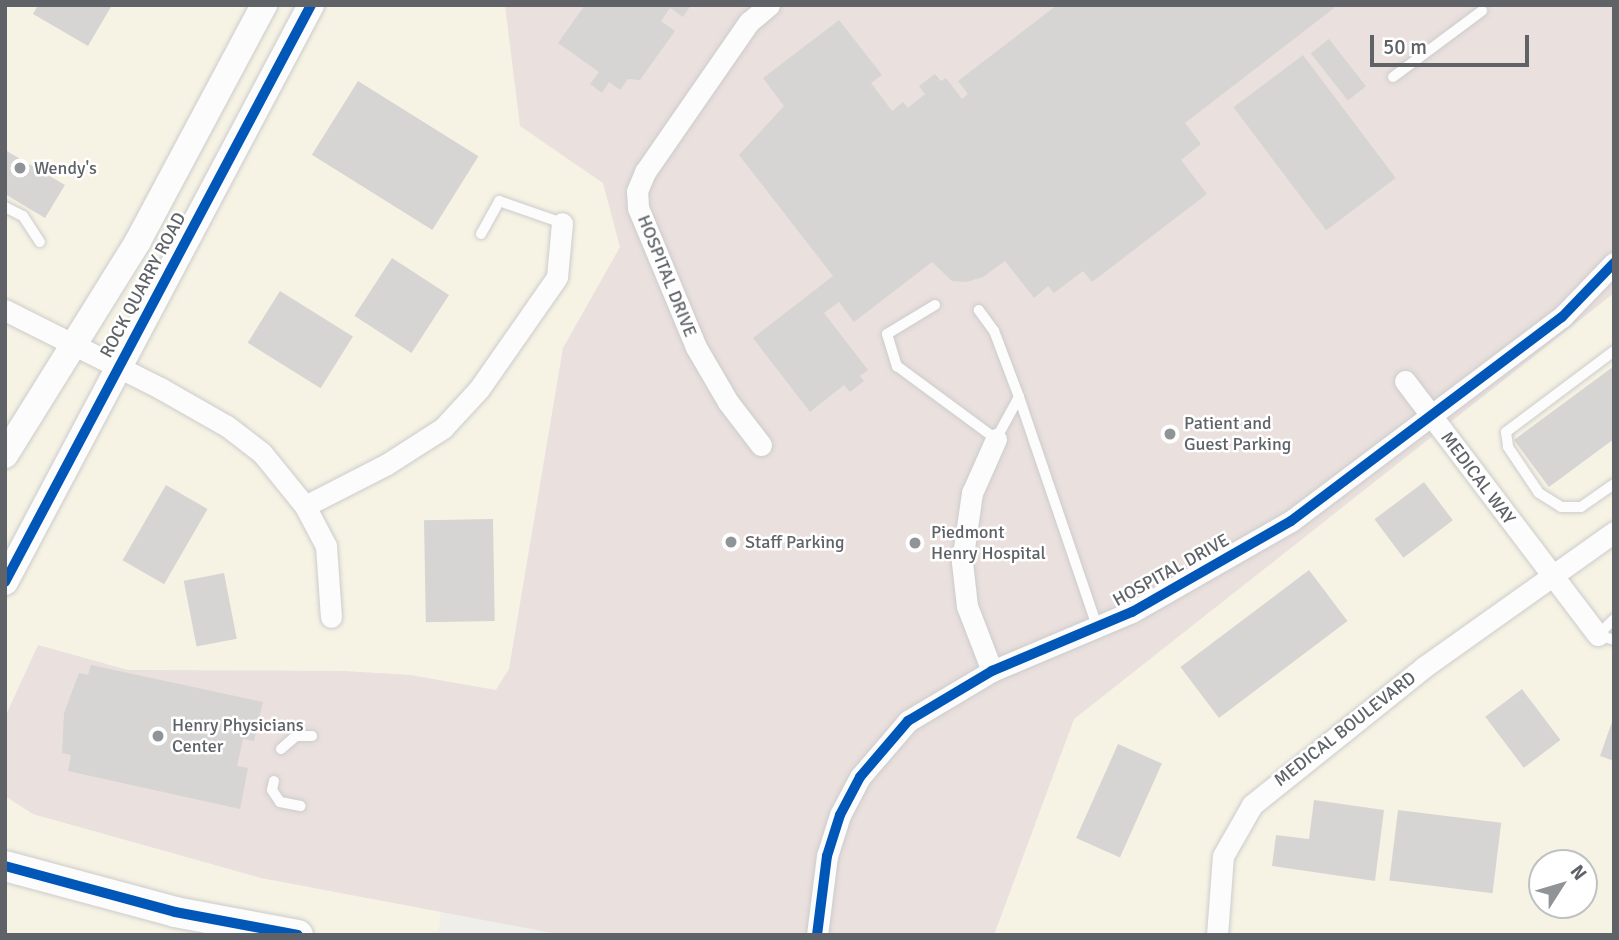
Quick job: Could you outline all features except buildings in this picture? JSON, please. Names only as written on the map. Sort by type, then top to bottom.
[{"type":"main road","points":[[7,865],[175,912],[298,935]]},
{"type":"street","name":"ROCK QUARRY ROAD","points":[[5,456],[75,346],[151,218],[264,5]]},
{"type":"street","name":"ROCK QUARRY ROAD","points":[[5,582],[311,5]]},
{"type":"street","name":"HOSPITAL DRIVE","points":[[761,445],[728,402],[696,347],[638,208],[637,191],[645,172],[748,22],[769,5]]},
{"type":"street","points":[[305,506],[387,464],[443,428],[479,389],[557,277],[562,223]]},
{"type":"street","name":"HOSPITAL DRIVE","points":[[817,935],[833,834],[860,777],[908,721],[992,670],[1098,629],[1291,521],[1432,418],[1578,303],[1614,262]]},
{"type":"street","points":[[5,310],[227,426],[276,467],[305,506],[326,546],[331,617]]},
{"type":"street","name":"MEDICAL WAY","points":[[1405,381],[1551,575]]},
{"type":"street","points":[[992,670],[967,606],[962,562],[972,493],[996,439]]},
{"type":"street","name":"MEDICAL BOULEVARD","points":[[1217,935],[1223,856],[1252,805],[1424,667],[1614,532]]},
{"type":"street","points":[[1551,575],[1606,638]]},
{"type":"lane","points":[[1393,77],[1483,7]]},
{"type":"lane","points":[[481,234],[499,201],[562,223]]},
{"type":"lane","points":[[5,207],[23,216],[40,242]]},
{"type":"lane","points":[[935,305],[887,334],[897,366],[996,439],[1019,397]]},
{"type":"lane","points":[[979,310],[994,331],[1019,397],[1098,629]]},
{"type":"lane","points":[[1614,351],[1506,432],[1507,447],[1539,493],[1561,508],[1581,507],[1614,484]]},
{"type":"lane","points":[[1606,638],[1614,619]]},
{"type":"lane","points":[[281,749],[296,736],[312,736]]},
{"type":"lane","points":[[274,780],[272,790],[280,802],[301,806]]},
{"type":"shaded area","points":[[5,5],[505,5],[520,126],[603,183],[620,247],[563,348],[509,669],[495,691],[410,675],[344,671],[128,670],[38,645],[5,717]]},
{"type":"shaded area","name":"Piedmont Henry Hospital","points":[[505,5],[1614,5],[1614,293],[1074,719],[994,935],[563,935],[261,878],[33,814],[5,796],[5,717],[38,645],[128,670],[344,671],[410,675],[496,690],[509,669],[563,348],[620,247],[603,183],[520,126]]},
{"type":"shaded area","points":[[1614,293],[1614,935],[994,935],[1074,719]]},
{"type":"shaded area","points":[[5,796],[33,814],[261,878],[441,910],[438,935],[5,935]]},
{"type":"cycle path","points":[[5,582],[311,5]]},
{"type":"cycle path","points":[[817,935],[827,856],[840,815],[860,777],[908,721],[992,671],[1132,612],[1291,521],[1562,317],[1614,263]]},
{"type":"cycle path","points":[[5,866],[175,912],[298,935]]},
{"type":"place","name":"Wendy's","points":[[20,168]]},
{"type":"place","name":"Patient and Guest Parking","points":[[1170,434]]},
{"type":"place","name":"Staff Parking","points":[[731,542]]},
{"type":"place","name":"Piedmont Henry Hospital","points":[[915,543]]},
{"type":"place","name":"Henry Physicians Center","points":[[158,736]]}]
